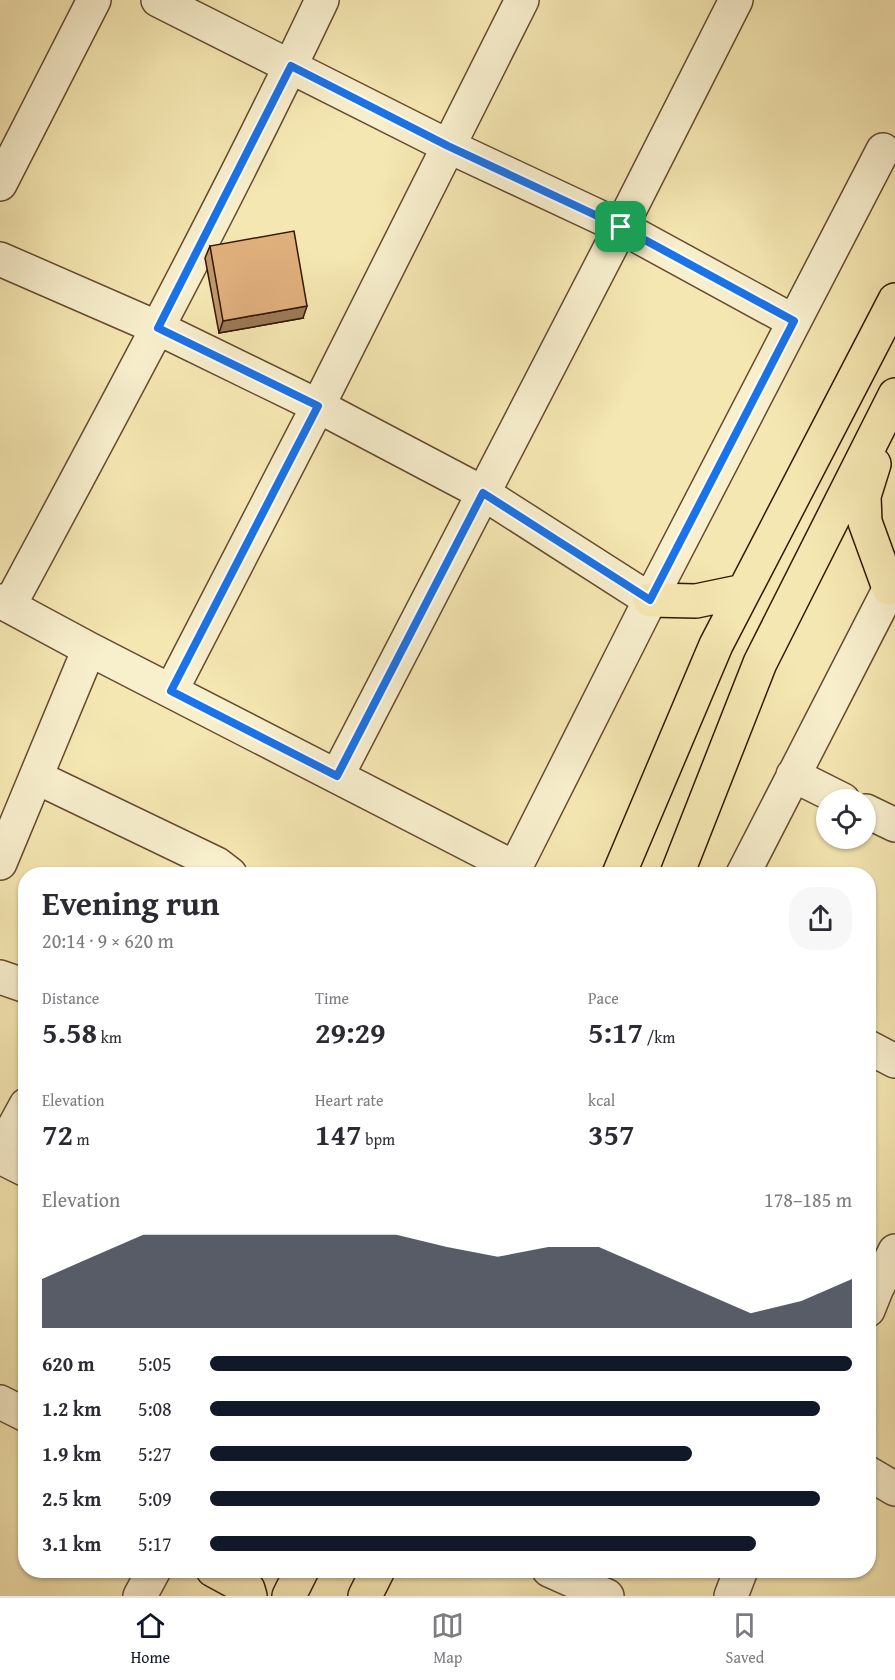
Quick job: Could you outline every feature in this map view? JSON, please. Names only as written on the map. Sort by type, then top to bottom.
[{"type":"main road","points":[[622,867],[716,645],[895,300]]},
{"type":"main road","points":[[893,586],[867,528],[864,496],[895,395]]},
{"type":"main road","points":[[680,867],[760,663],[895,395]]},
{"type":"main road","points":[[650,600],[696,601],[744,591]]},
{"type":"main road","points":[[228,1578],[248,1589],[250,1596]]},
{"type":"main road","points":[[289,1596],[298,1578]]},
{"type":"main road","points":[[365,1596],[374,1578]]},
{"type":"street","points":[[0,184],[94,0]]},
{"type":"street","points":[[158,0],[448,146],[621,227],[794,321]]},
{"type":"street","points":[[322,0],[158,328],[5,603],[89,649],[337,776],[506,867]]},
{"type":"street","points":[[171,691],[318,406],[522,0]]},
{"type":"street","points":[[337,776],[736,0]]},
{"type":"street","points":[[515,867],[650,600],[883,150]]},
{"type":"street","points":[[0,259],[158,328],[318,406],[483,493],[650,600]]},
{"type":"street","points":[[747,867],[893,586]]},
{"type":"street","points":[[0,863],[89,649]]},
{"type":"street","points":[[793,775],[821,789]]},
{"type":"street","points":[[36,777],[221,867]]},
{"type":"street","points":[[876,816],[895,825]]},
{"type":"street","points":[[0,977],[18,983]]},
{"type":"street","points":[[876,1051],[895,1061]]},
{"type":"street","points":[[18,1120],[0,1155],[18,1165]]},
{"type":"street","points":[[876,1287],[895,1251]]},
{"type":"street","points":[[0,1401],[18,1411]]},
{"type":"street","points":[[876,1478],[895,1490]]},
{"type":"street","points":[[140,1596],[150,1578]]},
{"type":"street","points":[[567,1578],[604,1595]]},
{"type":"street","points":[[731,1596],[738,1578]]},
{"type":"building","points":[[294,231],[307,306],[223,321],[210,246]]},
{"type":"route","points":[[291,66],[448,146],[621,227],[794,321],[650,600],[483,493],[337,776],[171,691],[318,406],[158,328],[291,66]]}]
